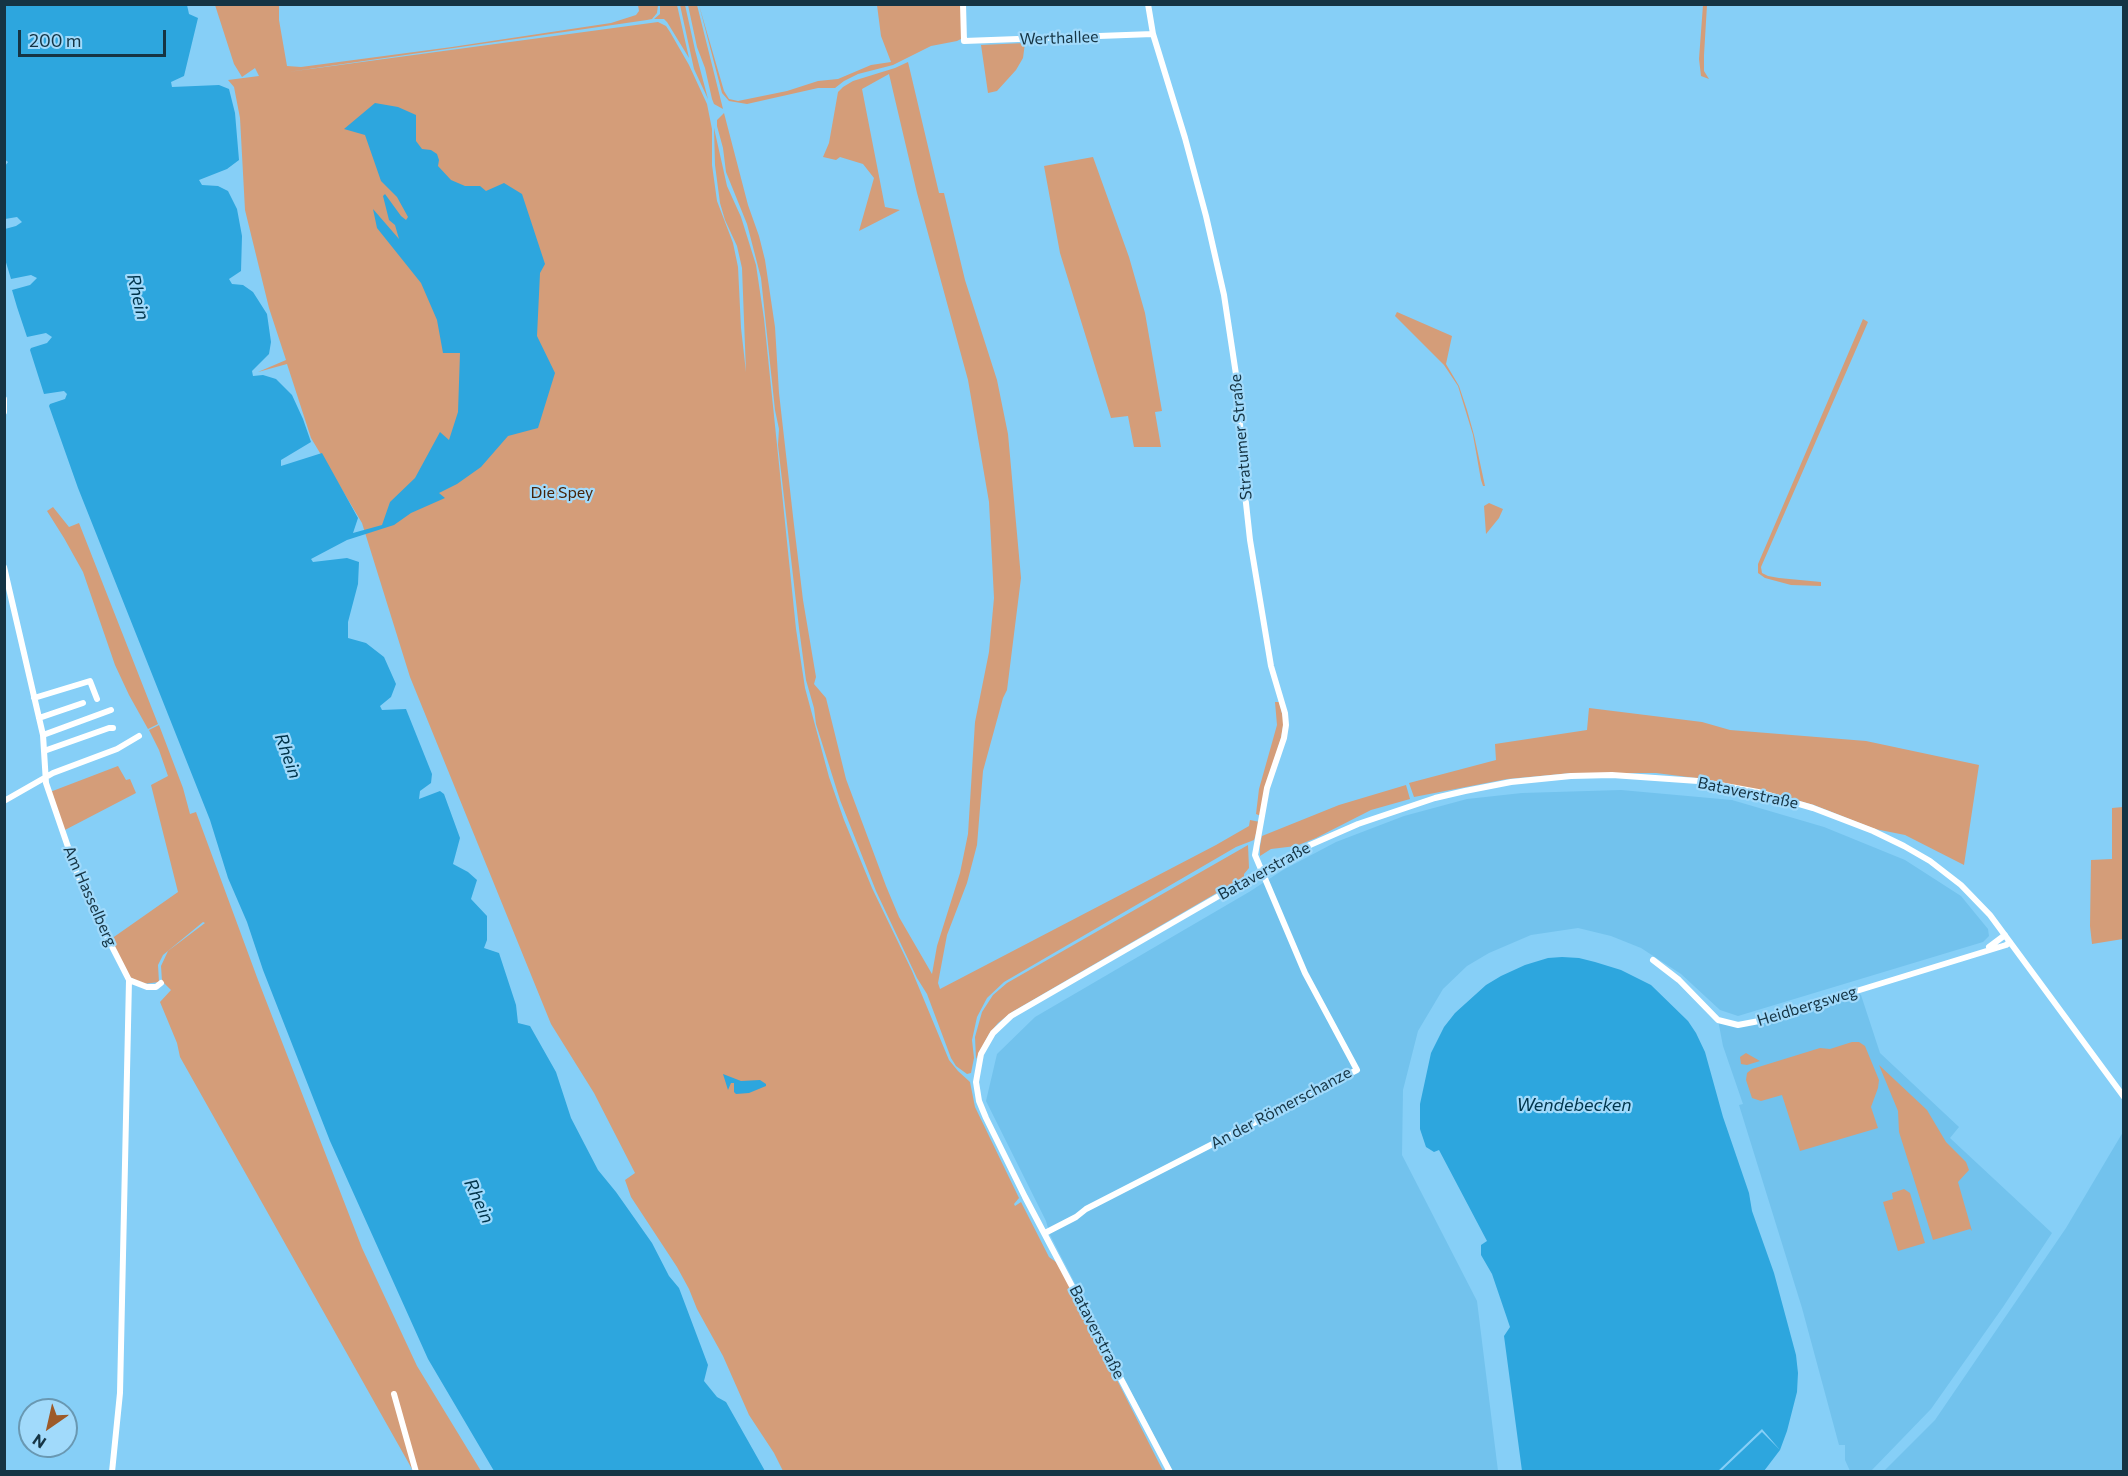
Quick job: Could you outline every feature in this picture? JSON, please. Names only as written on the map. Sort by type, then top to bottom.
[{"type":"street","name":"Werthallee","points":[[963,4],[964,41],[1153,34]]},
{"type":"street","name":"Stratumer Straße","points":[[1148,4],[1153,34],[1185,138],[1224,295],[1237,381],[1250,540],[1271,666],[1285,713],[1284,738],[1271,771],[1262,828],[1255,849],[1262,871]]},
{"type":"street","points":[[4,399],[4,412]]},
{"type":"street","name":"Am Hasselberg","points":[[4,567],[43,735],[45,778],[78,876],[129,980]]},
{"type":"street","points":[[34,698],[90,681],[97,699]]},
{"type":"street","points":[[39,718],[83,703]]},
{"type":"street","points":[[43,735],[111,710]]},
{"type":"street","points":[[44,751],[113,728]]},
{"type":"street","points":[[4,801],[70,766],[117,749],[140,736]]},
{"type":"street","name":"Bataverstraße","points":[[1170,1472],[979,1101],[976,1082],[984,1045],[997,1028],[1011,1016],[1262,871],[1310,845],[1358,824],[1435,798],[1511,782],[1561,777],[1612,775],[1698,781],[1758,792],[1813,807],[1904,846],[1950,876],[1974,898],[2005,935]]},
{"type":"street","name":"An der Römerschanze","points":[[1045,1233],[1076,1217],[1086,1209],[1357,1070],[1305,974],[1262,871]]},
{"type":"street","points":[[2005,935],[2124,1097]]},
{"type":"street","name":"Heidbergsweg","points":[[1981,952],[2005,935]]},
{"type":"street","name":"Heidbergsweg","points":[[1653,960],[1679,980],[1710,1014],[1725,1023],[1738,1025],[1759,1022],[2010,942]]},
{"type":"street","points":[[112,1472],[120,1393],[129,980],[147,987],[156,987],[161,983]]},
{"type":"street","points":[[394,1394],[416,1472]]},
{"type":"shaded area","points":[[1621,790],[1732,800],[1824,827],[1905,860],[1961,896],[1988,929],[1989,936],[1983,942],[1738,1016],[1720,1010],[1681,974],[1641,948],[1611,936],[1578,928],[1531,935],[1489,953],[1467,966],[1443,989],[1418,1031],[1403,1090],[1402,1155],[1477,1301],[1498,1471],[1172,1471],[1050,1235],[1046,1221],[986,1101],[997,1054],[1035,1017],[1283,870],[1336,842],[1404,816],[1467,799],[1522,793]]},
{"type":"shaded area","points":[[1856,991],[1861,995],[1880,1053],[1959,1127],[1950,1138],[2052,1233],[1931,1409],[1871,1471],[1850,1471],[1845,1460],[1845,1445],[1839,1445],[1802,1308],[1739,1105],[1743,1104],[1723,1046],[1718,1020],[1738,1025]]},
{"type":"shaded area","points":[[2123,1132],[2123,1471],[1884,1471],[1935,1420],[2066,1228]]},
{"type":"green space","name":"Die Spey","points":[[215,5],[279,5],[279,20],[287,66],[301,67],[611,23],[636,15],[639,11],[638,5],[658,5],[657,13],[652,19],[647,20],[288,72],[658,22],[666,26],[670,32],[689,65],[707,104],[712,129],[712,165],[717,201],[733,243],[738,267],[746,372],[742,268],[737,246],[720,203],[715,165],[714,128],[727,186],[741,217],[756,265],[764,319],[796,629],[805,688],[829,777],[872,888],[912,971],[949,1060],[970,1082],[975,1107],[1019,1198],[1014,1204],[1015,1206],[1021,1202],[1049,1257],[1056,1262],[1065,1277],[1163,1471],[783,1471],[749,1415],[723,1356],[677,1267],[631,1197],[625,1180],[635,1173],[594,1093],[551,1024],[410,677],[362,523],[311,438],[287,364],[258,372],[286,360],[269,308],[245,210],[240,118],[234,87],[228,80],[259,76],[255,68],[242,77],[234,64]]},
{"type":"green space","points":[[660,5],[677,5],[689,58],[667,22],[664,19],[654,19],[660,14]]},
{"type":"green space","points":[[680,5],[685,5],[708,99],[694,69]]},
{"type":"green space","points":[[688,5],[697,5],[723,109],[714,104],[712,99]]},
{"type":"green space","points":[[699,5],[724,91],[729,99],[738,101],[787,91],[818,81],[838,79],[871,65],[891,62],[881,36],[877,5],[961,5],[961,39],[931,46],[893,65],[858,74],[835,88],[818,88],[747,104],[729,101],[722,93]]},
{"type":"green space","points":[[1703,5],[1707,5],[1704,71],[1709,79],[1701,76],[1699,59]]},
{"type":"green space","points":[[1025,43],[1023,58],[1016,70],[997,91],[988,93],[981,45]]},
{"type":"green space","points":[[908,62],[939,193],[944,193],[965,280],[997,380],[1008,434],[1021,578],[1007,690],[983,771],[977,845],[967,883],[947,935],[938,983],[940,989],[1216,845],[1249,826],[1250,820],[1260,822],[1254,840],[1236,847],[1004,982],[987,998],[977,1017],[972,1040],[974,1058],[971,1073],[967,1074],[956,1066],[951,1058],[927,994],[917,978],[876,891],[840,800],[816,724],[806,680],[799,628],[761,278],[747,224],[726,172],[717,126],[717,120],[724,113],[765,260],[775,327],[779,393],[803,600],[816,677],[814,684],[826,698],[846,779],[886,886],[899,917],[932,974],[937,946],[960,873],[968,834],[975,722],[989,652],[994,598],[989,502],[968,380],[917,193],[889,74],[862,89],[885,207],[900,210],[859,231],[874,178],[863,164],[840,157],[836,160],[823,157],[829,143],[838,92],[853,81]]},
{"type":"green space","points":[[1093,157],[1129,257],[1145,313],[1162,411],[1155,412],[1161,447],[1134,447],[1128,416],[1111,418],[1060,253],[1044,166]]},
{"type":"green space","points":[[1397,312],[1452,336],[1446,364],[1459,386],[1467,410],[1474,435],[1485,486],[1481,480],[1473,435],[1458,386],[1444,365],[1395,316]]},
{"type":"green space","points":[[1863,319],[1868,322],[1761,567],[1762,573],[1768,576],[1821,582],[1821,586],[1791,585],[1765,578],[1758,573],[1758,564]]},
{"type":"green space","points":[[1489,503],[1503,509],[1486,534],[1484,506]]},
{"type":"green space","points":[[53,507],[69,527],[79,523],[158,724],[148,729],[115,665],[83,572],[47,511]]},
{"type":"green space","points":[[1275,702],[1279,702],[1284,721],[1264,793],[1261,816],[1256,814],[1259,789],[1277,725]]},
{"type":"green space","points":[[1589,708],[1702,722],[1730,730],[1866,741],[1979,765],[1964,865],[1905,835],[1875,829],[1814,805],[1758,790],[1656,773],[1572,773],[1507,779],[1414,797],[1409,783],[1496,760],[1495,744],[1587,730]]},
{"type":"green space","points":[[159,725],[183,788],[190,814],[196,812],[258,980],[362,1248],[417,1366],[481,1471],[415,1472],[412,1469],[180,1057],[177,1043],[160,1002],[171,990],[162,981],[161,966],[168,951],[205,923],[203,922],[163,955],[158,965],[159,982],[143,984],[130,977],[111,939],[178,892],[151,785],[168,776],[149,730]]},
{"type":"green space","points":[[118,766],[126,780],[130,779],[136,793],[63,831],[50,792]]},
{"type":"green space","points":[[1406,785],[1410,799],[1371,810],[1316,838],[1296,846],[1271,849],[1260,856],[1262,836],[1339,805]]},
{"type":"green space","points":[[2123,807],[2123,939],[2092,944],[2091,860],[2112,859],[2112,808]]},
{"type":"green space","points":[[1248,845],[1249,868],[1244,877],[1012,1012],[989,1034],[976,1059],[975,1037],[982,1012],[993,995],[1007,983]]},
{"type":"green space","points":[[1859,1042],[1865,1046],[1879,1080],[1871,1107],[1878,1128],[1800,1151],[1782,1095],[1761,1101],[1752,1098],[1746,1080],[1747,1073],[1752,1069],[1820,1048],[1830,1049]]},
{"type":"green space","points":[[1746,1053],[1760,1061],[1747,1065],[1741,1064],[1740,1057]]},
{"type":"green space","points":[[1879,1065],[1927,1110],[1946,1142],[1966,1162],[1969,1170],[1958,1182],[1972,1231],[1970,1229],[1933,1240],[1899,1132],[1898,1111]]},
{"type":"green space","points":[[1904,1189],[1910,1193],[1925,1243],[1898,1251],[1883,1202],[1893,1199],[1892,1193]]},
{"type":"water","name":"Rhein","points":[[5,4],[187,5],[189,14],[198,18],[184,76],[171,82],[172,87],[219,85],[229,89],[235,113],[239,160],[227,169],[199,180],[202,185],[218,186],[228,191],[237,209],[242,236],[241,271],[229,279],[232,284],[243,285],[253,292],[267,314],[271,342],[269,354],[252,371],[253,376],[263,375],[276,379],[292,395],[311,442],[281,460],[281,466],[322,453],[358,518],[353,533],[382,525],[390,502],[415,478],[440,432],[449,440],[458,412],[460,353],[443,353],[437,320],[421,283],[377,228],[373,209],[399,239],[395,225],[389,220],[383,196],[385,194],[401,216],[406,220],[408,217],[397,197],[381,181],[365,135],[344,129],[375,103],[398,107],[416,115],[416,141],[422,149],[431,150],[437,154],[438,166],[451,180],[465,186],[480,186],[486,191],[504,183],[522,194],[545,264],[540,273],[537,336],[555,373],[538,428],[508,436],[481,467],[457,484],[439,493],[445,498],[411,513],[394,525],[347,540],[311,559],[313,562],[347,558],[359,562],[358,584],[348,622],[348,638],[366,643],[384,657],[396,684],[391,697],[380,706],[382,710],[406,709],[432,774],[431,783],[420,791],[419,799],[440,791],[444,794],[460,838],[453,864],[477,880],[471,899],[487,916],[487,940],[484,948],[499,953],[516,1005],[518,1023],[530,1026],[556,1072],[571,1118],[598,1170],[652,1243],[669,1276],[679,1288],[708,1365],[704,1381],[717,1397],[726,1402],[765,1471],[494,1471],[428,1359],[330,1141],[263,970],[247,922],[228,878],[210,820],[78,488],[49,406],[65,399],[67,394],[64,391],[44,394],[30,350],[47,343],[52,337],[46,333],[27,337],[12,290],[30,285],[37,278],[31,275],[11,279],[5,259],[5,229],[22,222],[17,217],[5,219],[5,166],[8,162],[4,159]]},
{"type":"water","name":"Wendebecken","points":[[1548,958],[1579,958],[1621,970],[1651,985],[1688,1021],[1705,1052],[1723,1117],[1749,1193],[1752,1211],[1774,1273],[1796,1355],[1797,1392],[1787,1431],[1780,1450],[1764,1471],[1522,1471],[1504,1336],[1510,1327],[1492,1274],[1481,1255],[1481,1245],[1487,1241],[1439,1150],[1434,1152],[1426,1147],[1420,1129],[1420,1104],[1431,1053],[1444,1027],[1455,1013],[1486,985],[1501,976],[1525,965]]},
{"type":"water","points":[[723,1074],[741,1081],[760,1080],[766,1086],[749,1093],[736,1094],[734,1083],[731,1083],[728,1090]]},
{"type":"pier","points":[[1762,1429],[1780,1450],[1762,1432],[1721,1471],[1718,1471]]}]
